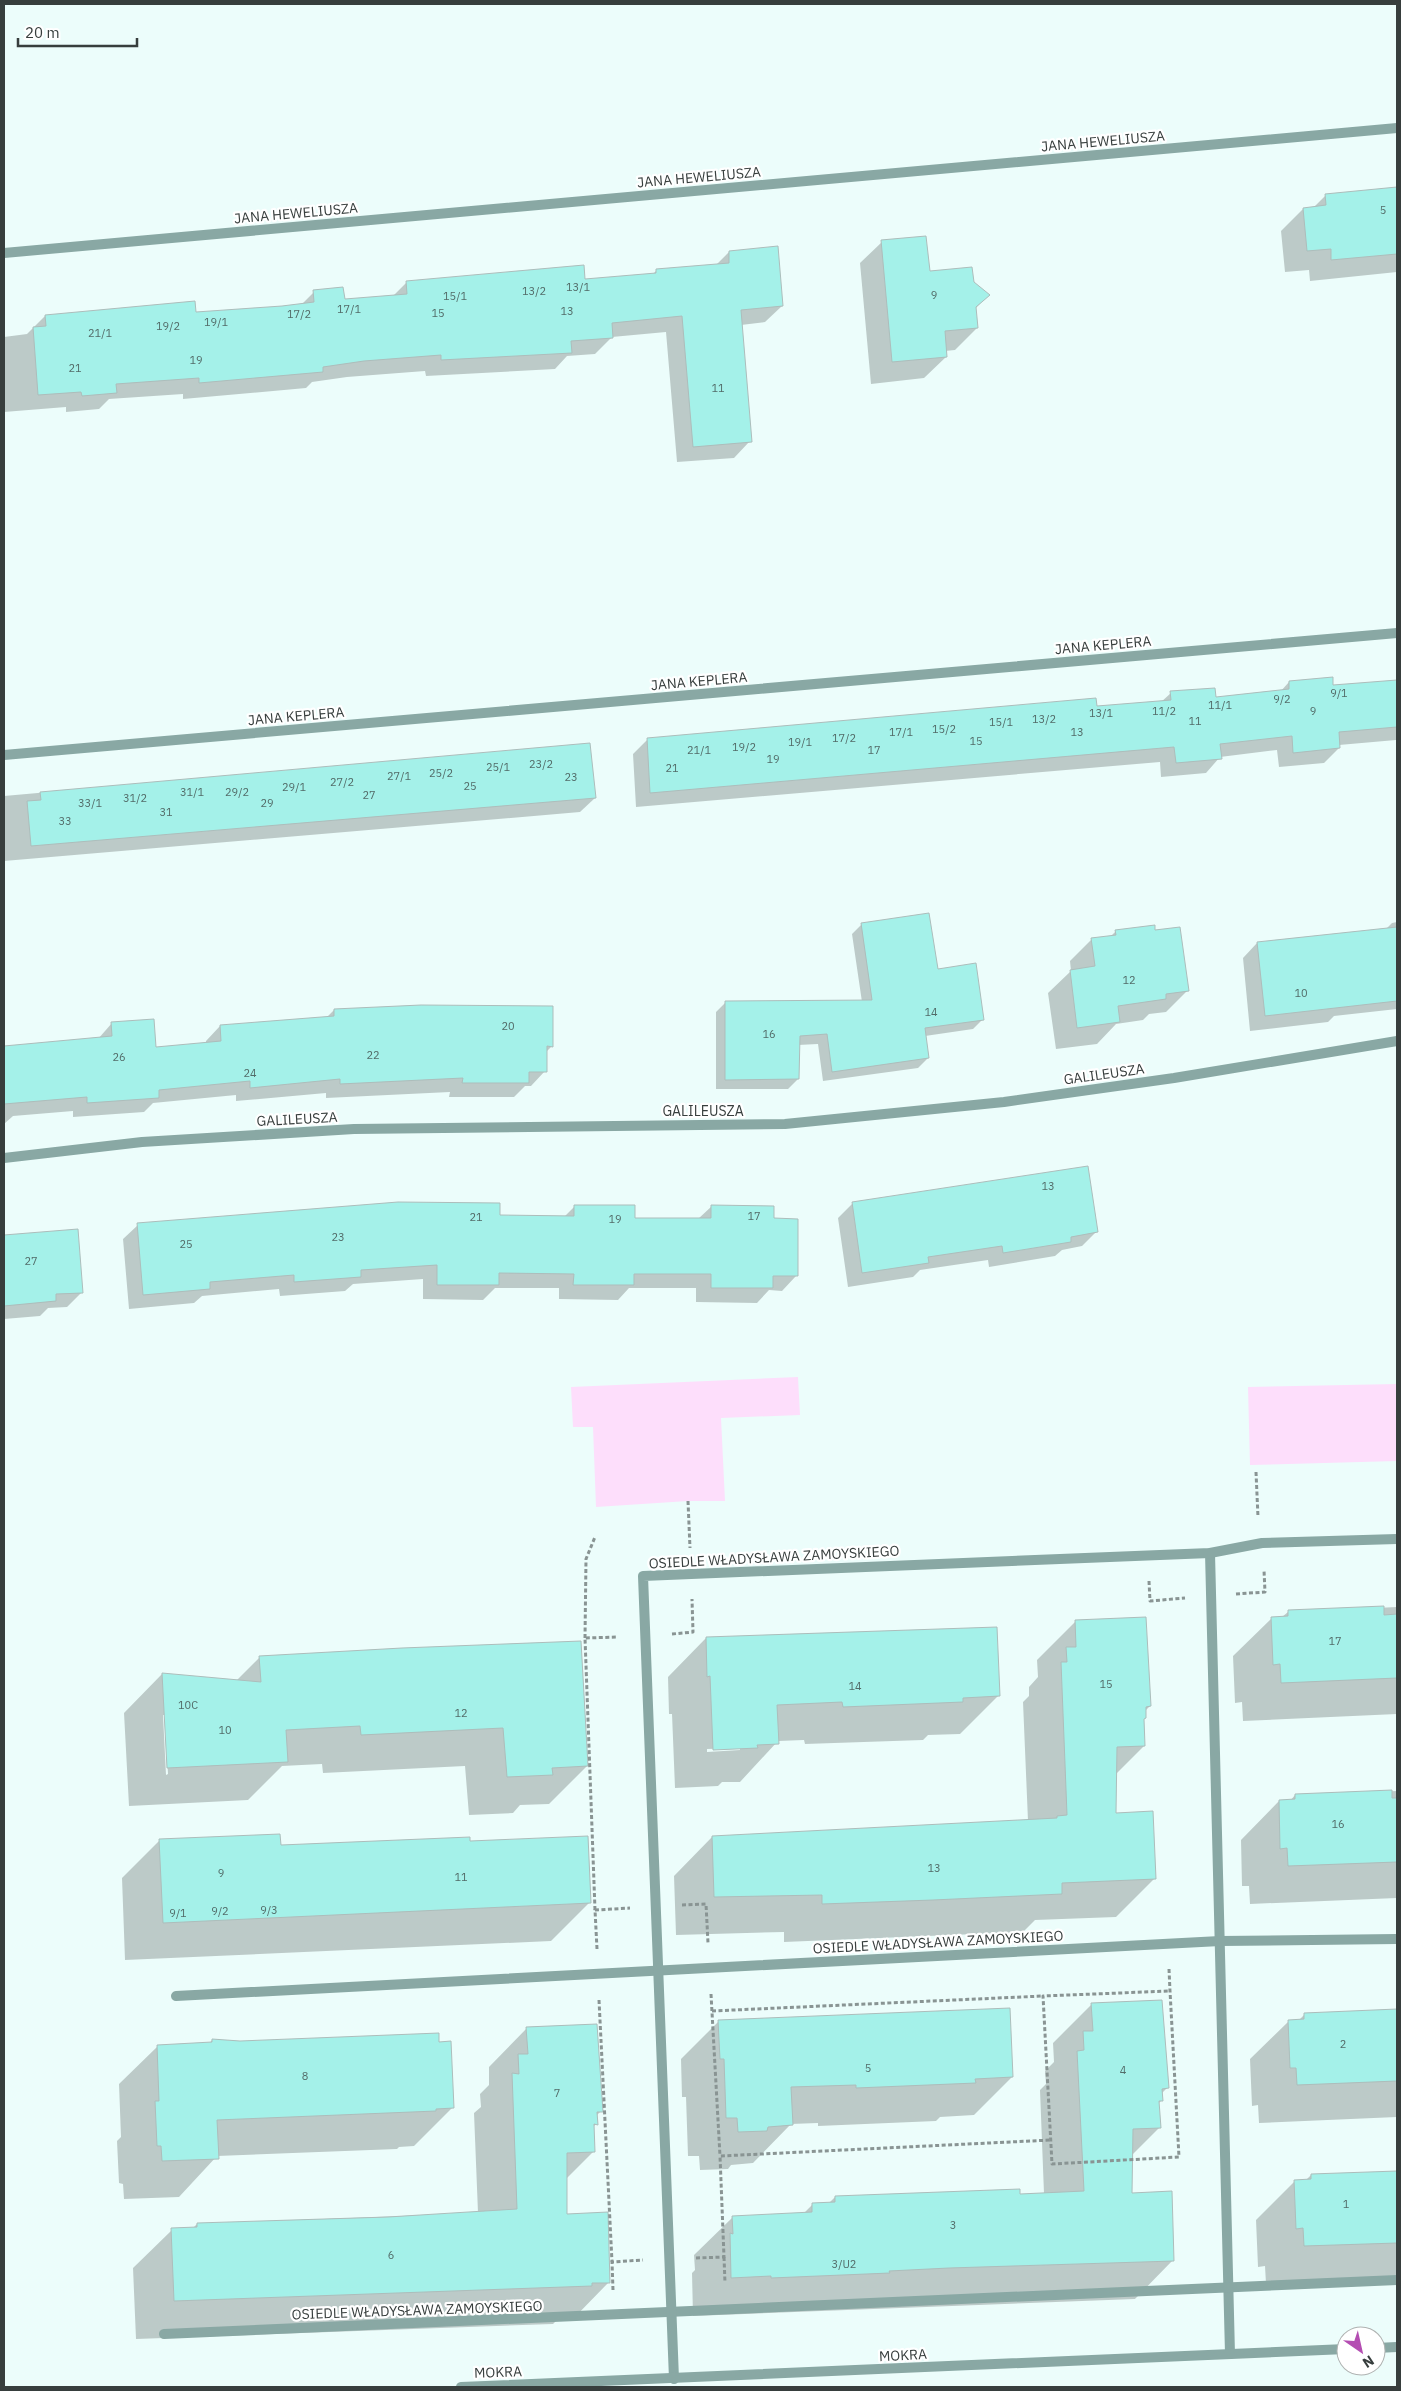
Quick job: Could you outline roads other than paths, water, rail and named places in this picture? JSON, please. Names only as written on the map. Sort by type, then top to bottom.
[{"type":"street","name":"JANA HEWELIUSZA","points":[[4,253],[1397,128]]},
{"type":"street","name":"JANA KEPLERA","points":[[4,755],[1397,633]]},
{"type":"street","name":"GALILEUSZA","points":[[4,1158],[142,1142],[354,1129],[785,1124],[1004,1102],[1174,1078],[1397,1041]]},
{"type":"street","name":"OSIEDLE WŁADYSŁAWA ZAMOYSKIEGO","points":[[674,2379],[644,1576],[1210,1552],[1262,1543],[1397,1539]]},
{"type":"street","points":[[1210,1552],[1230,2288],[1230,2354]]},
{"type":"street","name":"OSIEDLE WŁADYSŁAWA ZAMOYSKIEGO","points":[[176,1996],[1220,1941],[1397,1939]]},
{"type":"street","name":"OSIEDLE WŁADYSŁAWA ZAMOYSKIEGO","points":[[164,2334],[1397,2280]]},
{"type":"street","name":"MOKRA","points":[[461,2387],[1336,2349]]}]
